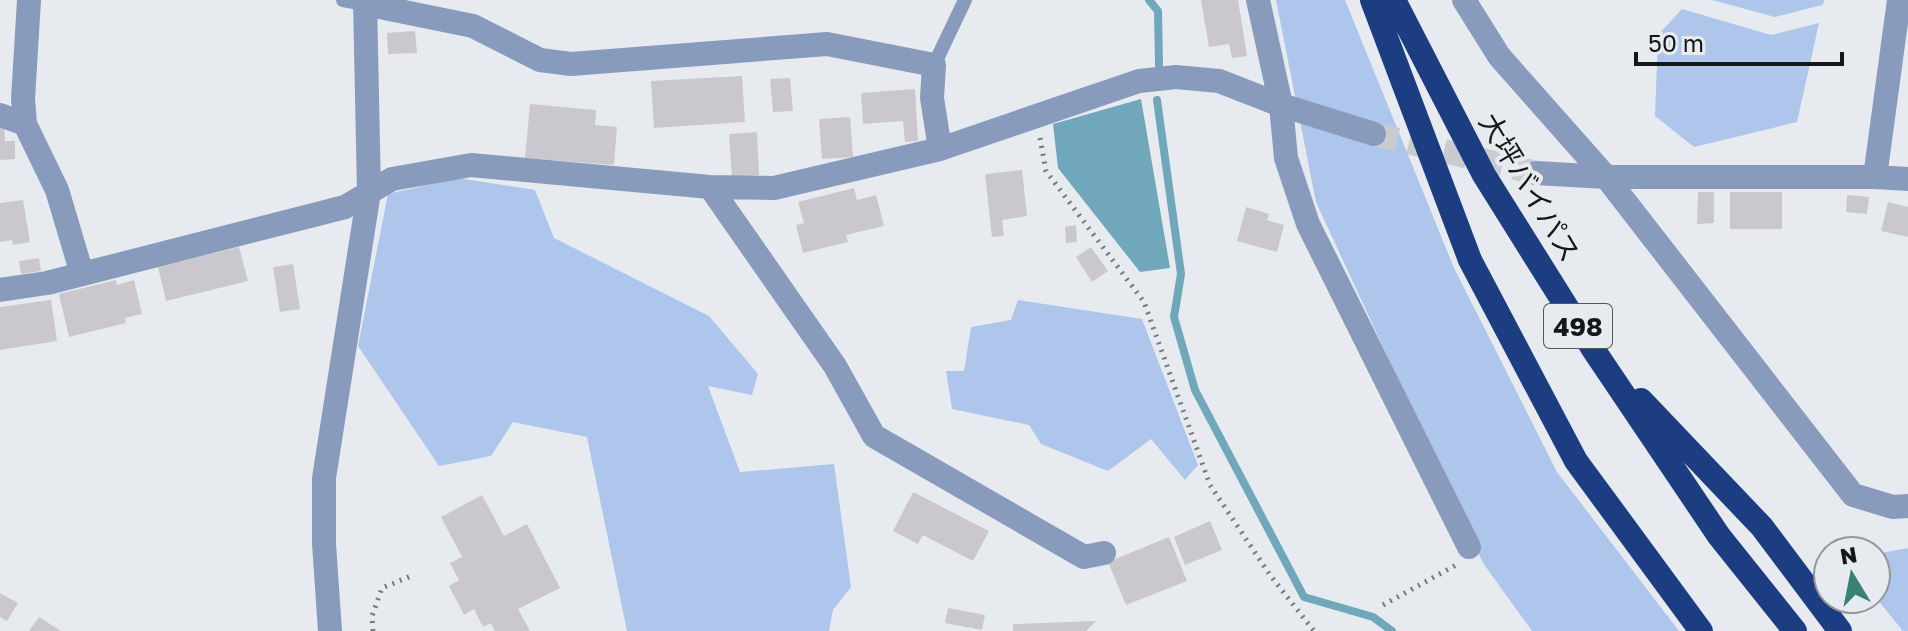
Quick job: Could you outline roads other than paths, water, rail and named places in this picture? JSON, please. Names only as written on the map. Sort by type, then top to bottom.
[{"type":"highway","points":[[1372,0],[1470,260],[1576,461],[1701,631]]},
{"type":"highway","name":"大坪バイパス","points":[[1394,0],[1484,175],[1593,349],[1719,536],[1795,631]]},
{"type":"highway","points":[[1593,349],[1762,527],[1840,631]]},
{"type":"street","points":[[29,0],[23,99],[25,124],[57,190],[82,274]]},
{"type":"street","points":[[1258,0],[1281,105],[1286,158],[1308,224],[1469,547]]},
{"type":"street","points":[[1464,0],[1499,56],[1606,177],[1853,495],[1893,507],[1908,506]]},
{"type":"street","points":[[1875,177],[1899,0]]},
{"type":"street","points":[[330,631],[324,544],[324,478],[369,192],[358,1],[473,26],[540,60],[571,64],[827,44],[934,65],[932,98],[940,149]]},
{"type":"street","points":[[0,290],[47,283],[345,207],[392,179],[471,165],[710,187],[774,188],[940,149],[1139,81],[1176,77],[1219,81],[1281,105],[1374,134]]},
{"type":"street","points":[[0,115],[25,124]]},
{"type":"street","points":[[1536,173],[1606,177],[1908,179]]},
{"type":"street","points":[[710,187],[835,366],[874,436],[1084,557],[1104,553]]},
{"type":"lane","points":[[934,65],[965,0]]},
{"type":"waterway","points":[[1149,0],[1158,11],[1159,65]]},
{"type":"waterway","points":[[1157,100],[1181,274],[1174,317],[1195,390],[1304,597],[1373,617],[1392,631]]},
{"type":"tunnel","points":[[1374,134],[1536,173]]}]
